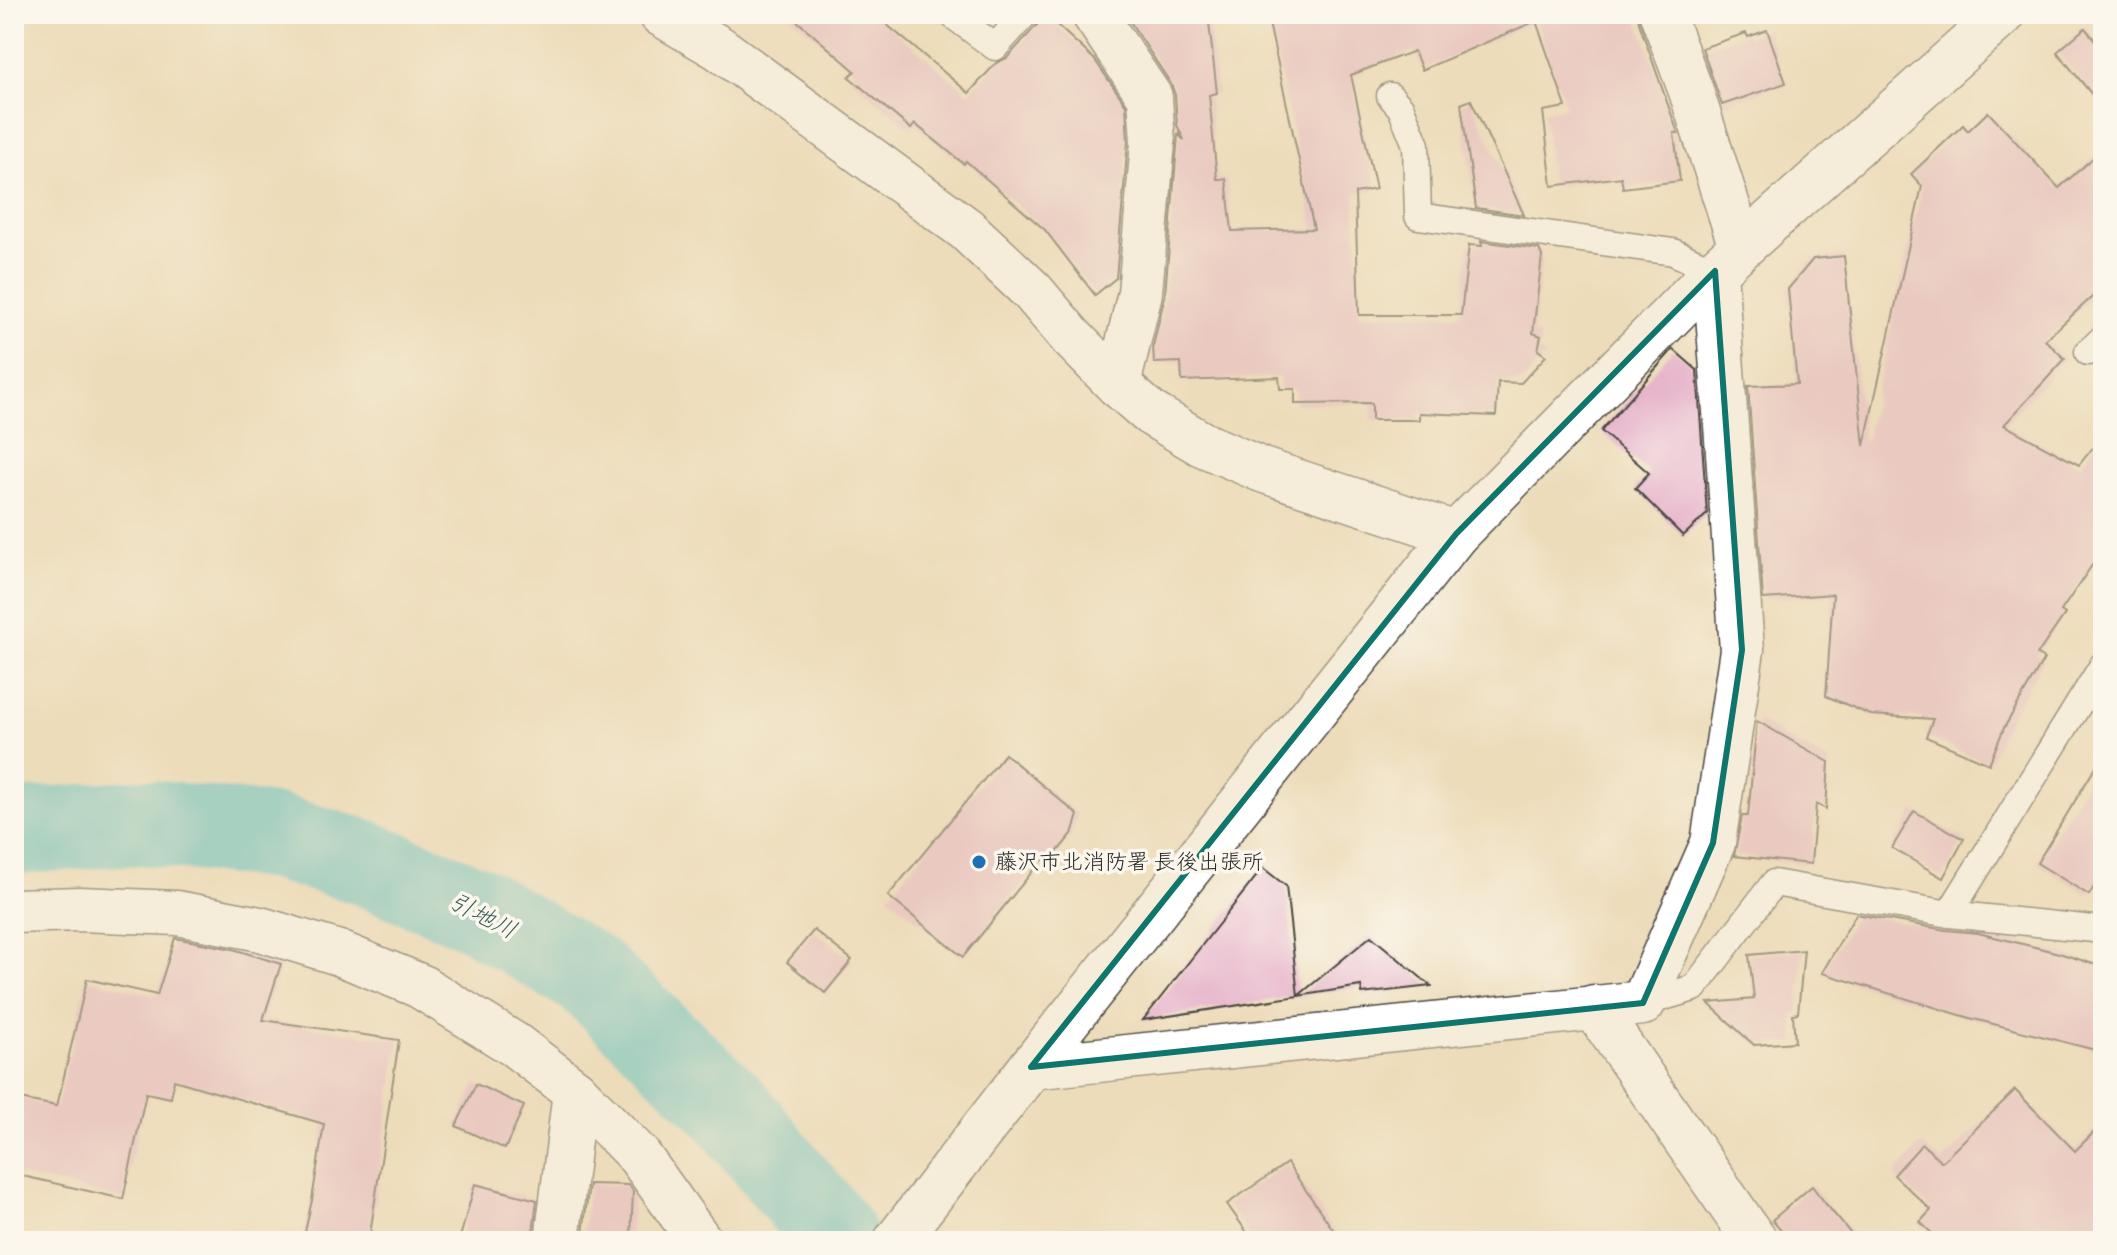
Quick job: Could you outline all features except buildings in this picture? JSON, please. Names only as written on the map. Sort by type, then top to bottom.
[{"type":"street","points":[[661,14],[719,48],[966,229],[1032,291],[1071,337],[1150,413],[1202,444],[1262,470],[1456,534]]},
{"type":"street","points":[[1094,14],[1150,97],[1153,142],[1140,293],[1118,385]]},
{"type":"street","points":[[1031,1067],[1643,1003],[1713,843],[1742,650],[1728,259],[1691,91],[1662,14]]},
{"type":"street","points":[[896,1241],[1456,534],[1728,259],[2003,14]]},
{"type":"street","points":[[14,911],[80,909],[177,913],[260,929],[339,953],[420,986],[515,1045],[575,1091],[639,1156],[700,1241]]},
{"type":"street","points":[[1594,1007],[1755,1241]]},
{"type":"street","points":[[557,1241],[575,1091]]},
{"type":"lane","points":[[951,14],[995,47],[1025,14]]},
{"type":"lane","points":[[1390,96],[1401,108],[1416,145],[1418,216],[1728,259]]},
{"type":"lane","points":[[1949,914],[2103,665]]},
{"type":"lane","points":[[1643,1003],[1694,988],[1774,883],[1949,914],[2103,930]]},
{"type":"highlighted area","points":[[1715,271],[1742,650],[1713,843],[1643,1003],[1031,1067],[1456,534]]},
{"type":"waterway","name":"引地川","points":[[14,832],[142,822],[276,837],[363,862],[477,909],[589,975],[728,1106],[836,1241]]},
{"type":"place","name":"藤沢市北消防署 長後出張所","points":[[979,862]]}]
